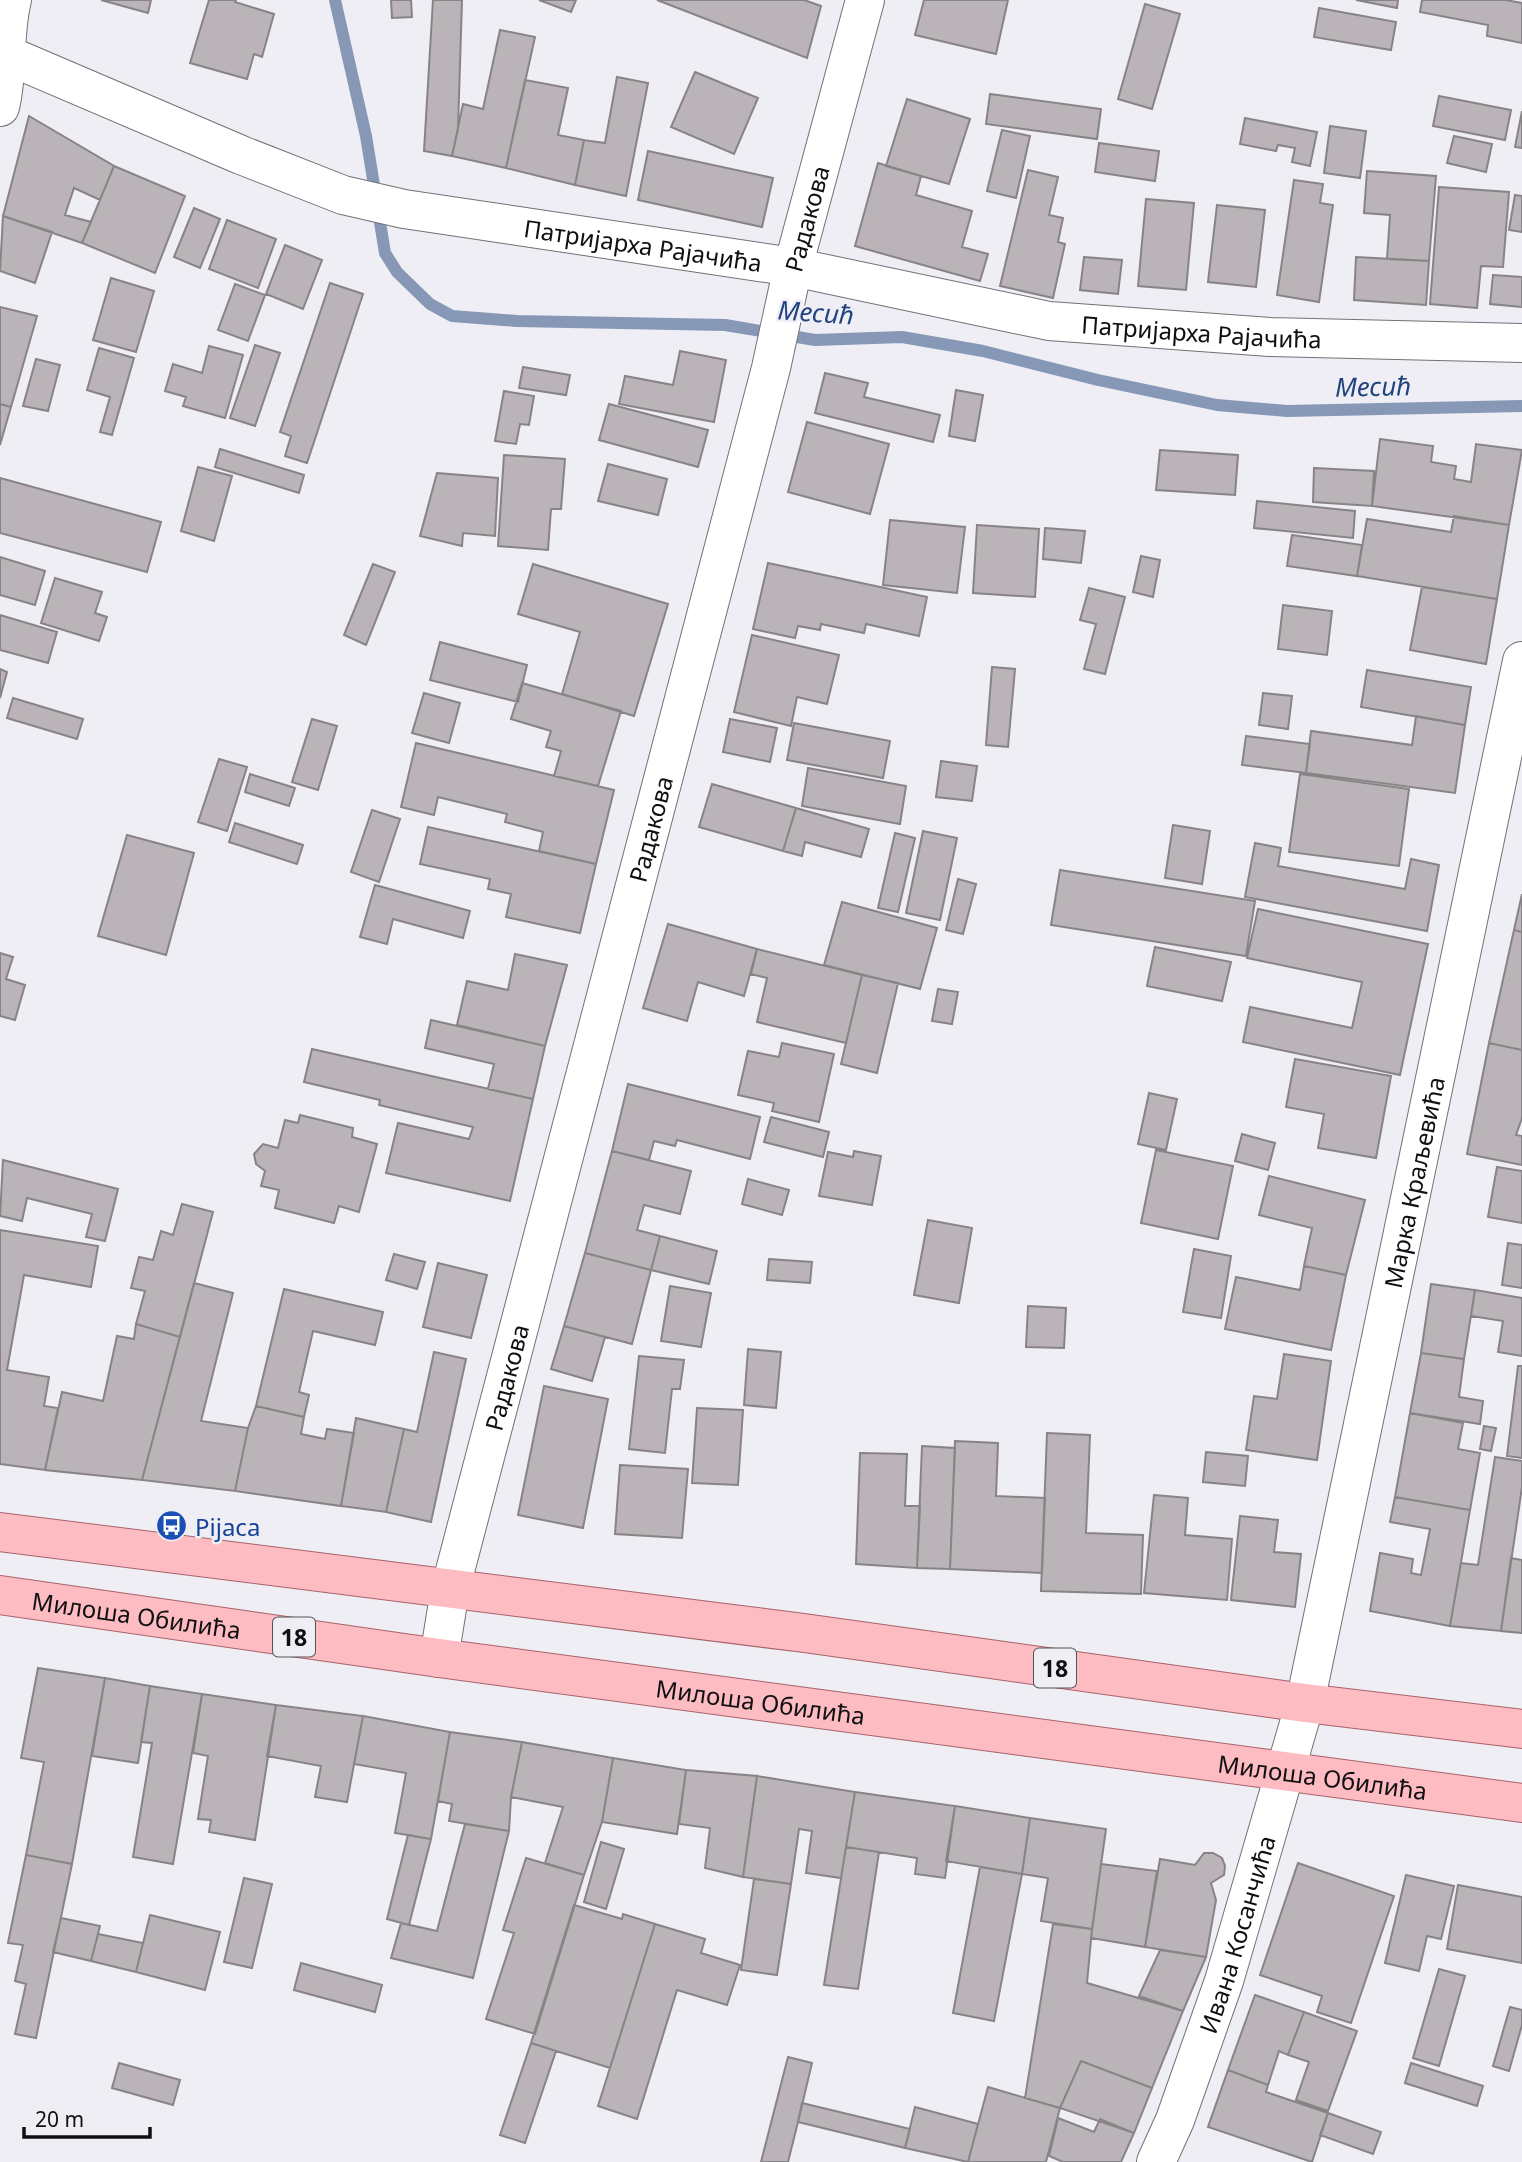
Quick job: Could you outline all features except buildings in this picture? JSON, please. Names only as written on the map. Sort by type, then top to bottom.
[{"type":"main road","name":"18","points":[[0,1532],[804,1633],[1305,1703],[1522,1729]]},
{"type":"main road","name":"Милоша Обилића","points":[[0,1595],[439,1658],[1522,1803]]},
{"type":"street","points":[[0,107],[7,20],[12,0]]},
{"type":"street","name":"Радакова","points":[[439,1658],[450,1590],[771,368],[793,267],[865,0]]},
{"type":"street","name":"Патријарха Рајачића","points":[[4,54],[343,195],[404,209],[793,267],[1062,322],[1270,337],[1522,343]]},
{"type":"street","name":"Марка Краљевића","points":[[1305,1703],[1522,661]]},
{"type":"street","name":"Ивана Косанчића","points":[[1156,2162],[1175,2120],[1224,1981],[1266,1845],[1283,1772],[1305,1703]]},
{"type":"waterway","name":"Месић","points":[[335,0],[366,136],[385,253],[397,272],[430,304],[452,316],[517,321],[725,325],[815,340],[902,337],[983,351],[1098,380],[1217,405],[1287,411],[1522,406]]},
{"type":"place","name":"Pijaca","points":[[172,1526]]}]
